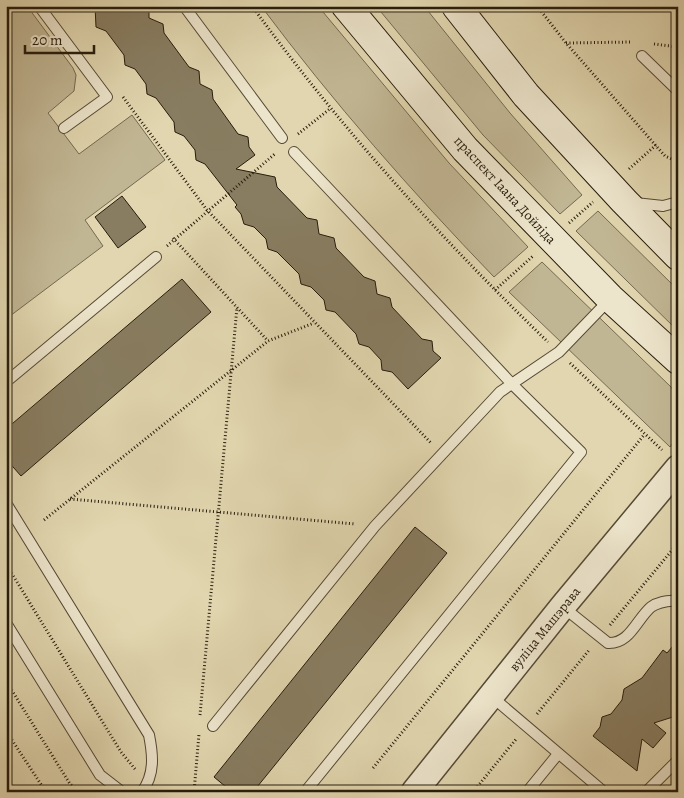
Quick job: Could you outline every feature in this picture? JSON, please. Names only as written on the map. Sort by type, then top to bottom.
[{"type":"main road","name":"праспект Іаана Дойліда","points":[[346,6],[466,149],[610,298],[678,360]]},
{"type":"main road","points":[[456,6],[526,94],[617,194],[678,256]]},
{"type":"street","name":"вуліца Машэрава","points":[[414,792],[563,606],[678,468]]},
{"type":"lane","points":[[39,6],[106,97],[64,128]]},
{"type":"lane","points":[[184,6],[282,143]]},
{"type":"lane","points":[[642,56],[678,91]]},
{"type":"lane","points":[[294,152],[512,384],[581,452],[305,792]]},
{"type":"lane","points":[[617,194],[644,206],[663,206],[678,202]]},
{"type":"lane","points":[[6,382],[156,257]]},
{"type":"lane","points":[[213,726],[375,526],[500,392],[558,352],[610,298]]},
{"type":"lane","points":[[6,503],[149,735],[154,759],[145,788]]},
{"type":"lane","points":[[563,606],[608,643],[617,644],[625,638],[651,607],[663,601],[678,600]]},
{"type":"lane","points":[[6,623],[100,775],[122,792]]},
{"type":"lane","points":[[491,696],[604,792]]},
{"type":"lane","points":[[528,792],[558,754]]},
{"type":"lane","points":[[646,792],[678,760]]},
{"type":"path","points":[[252,6],[300,72],[416,209],[495,290],[644,435],[373,768]]},
{"type":"path","points":[[537,6],[566,43],[665,156],[678,162]]},
{"type":"path","points":[[566,43],[620,40],[639,43]]},
{"type":"path","points":[[649,44],[678,47]]},
{"type":"path","points":[[120,92],[207,210],[442,454]]},
{"type":"path","points":[[296,136],[331,108]]},
{"type":"path","points":[[156,257],[173,238],[282,143]]},
{"type":"path","points":[[495,290],[552,239],[617,194],[656,145]]},
{"type":"path","points":[[173,238],[268,341]]},
{"type":"path","points":[[200,719],[237,308]]},
{"type":"path","points":[[44,520],[268,341],[314,323]]},
{"type":"path","points":[[70,499],[375,526]]},
{"type":"path","points":[[473,792],[678,543]]},
{"type":"path","points":[[6,564],[145,788]]},
{"type":"path","points":[[6,681],[70,784],[80,792]]},
{"type":"path","points":[[194,792],[199,728]]},
{"type":"path","points":[[6,731],[46,792]]},
{"type":"path","points":[[6,790],[46,792]]},
{"type":"shaded area","points":[[6,6],[27,6],[73,68],[76,75],[74,91],[48,113],[79,154],[132,115],[165,160],[85,220],[103,246],[6,319]]},
{"type":"shaded area","points":[[261,6],[318,6],[449,163],[528,247],[494,277],[373,145],[316,77]]},
{"type":"shaded area","points":[[376,6],[424,6],[510,113],[582,195],[560,214],[483,135]]},
{"type":"shaded area","points":[[598,211],[678,290],[678,331],[576,231]]},
{"type":"shaded area","points":[[542,262],[671,387],[678,400],[678,436],[670,447],[509,292]]},
{"type":"building","points":[[95,6],[149,6],[149,18],[163,24],[164,33],[189,67],[199,71],[200,84],[212,90],[213,99],[238,134],[248,137],[249,147],[255,155],[236,169],[275,177],[277,187],[307,218],[317,220],[319,234],[334,238],[336,248],[364,277],[375,281],[377,294],[390,298],[392,307],[422,339],[432,341],[433,351],[441,358],[408,389],[392,372],[382,370],[381,360],[369,347],[359,344],[356,334],[335,312],[326,310],[324,300],[311,287],[301,284],[299,274],[277,252],[268,249],[266,239],[254,227],[244,224],[241,214],[235,207],[237,205],[205,164],[196,160],[195,150],[184,136],[175,132],[174,122],[156,98],[147,94],[146,84],[135,69],[125,65],[124,55],[106,31],[96,27]]},
{"type":"building","points":[[122,196],[146,227],[118,248],[95,217]]},
{"type":"building","points":[[182,279],[211,312],[21,476],[6,459],[6,429]]},
{"type":"building","points":[[415,527],[447,553],[253,792],[232,792],[214,777]]},
{"type":"building","points":[[678,640],[676,716],[654,723],[666,733],[653,748],[642,739],[637,771],[593,736],[600,727],[602,717],[611,714],[622,700],[624,689],[642,678],[663,650],[667,653]]}]
